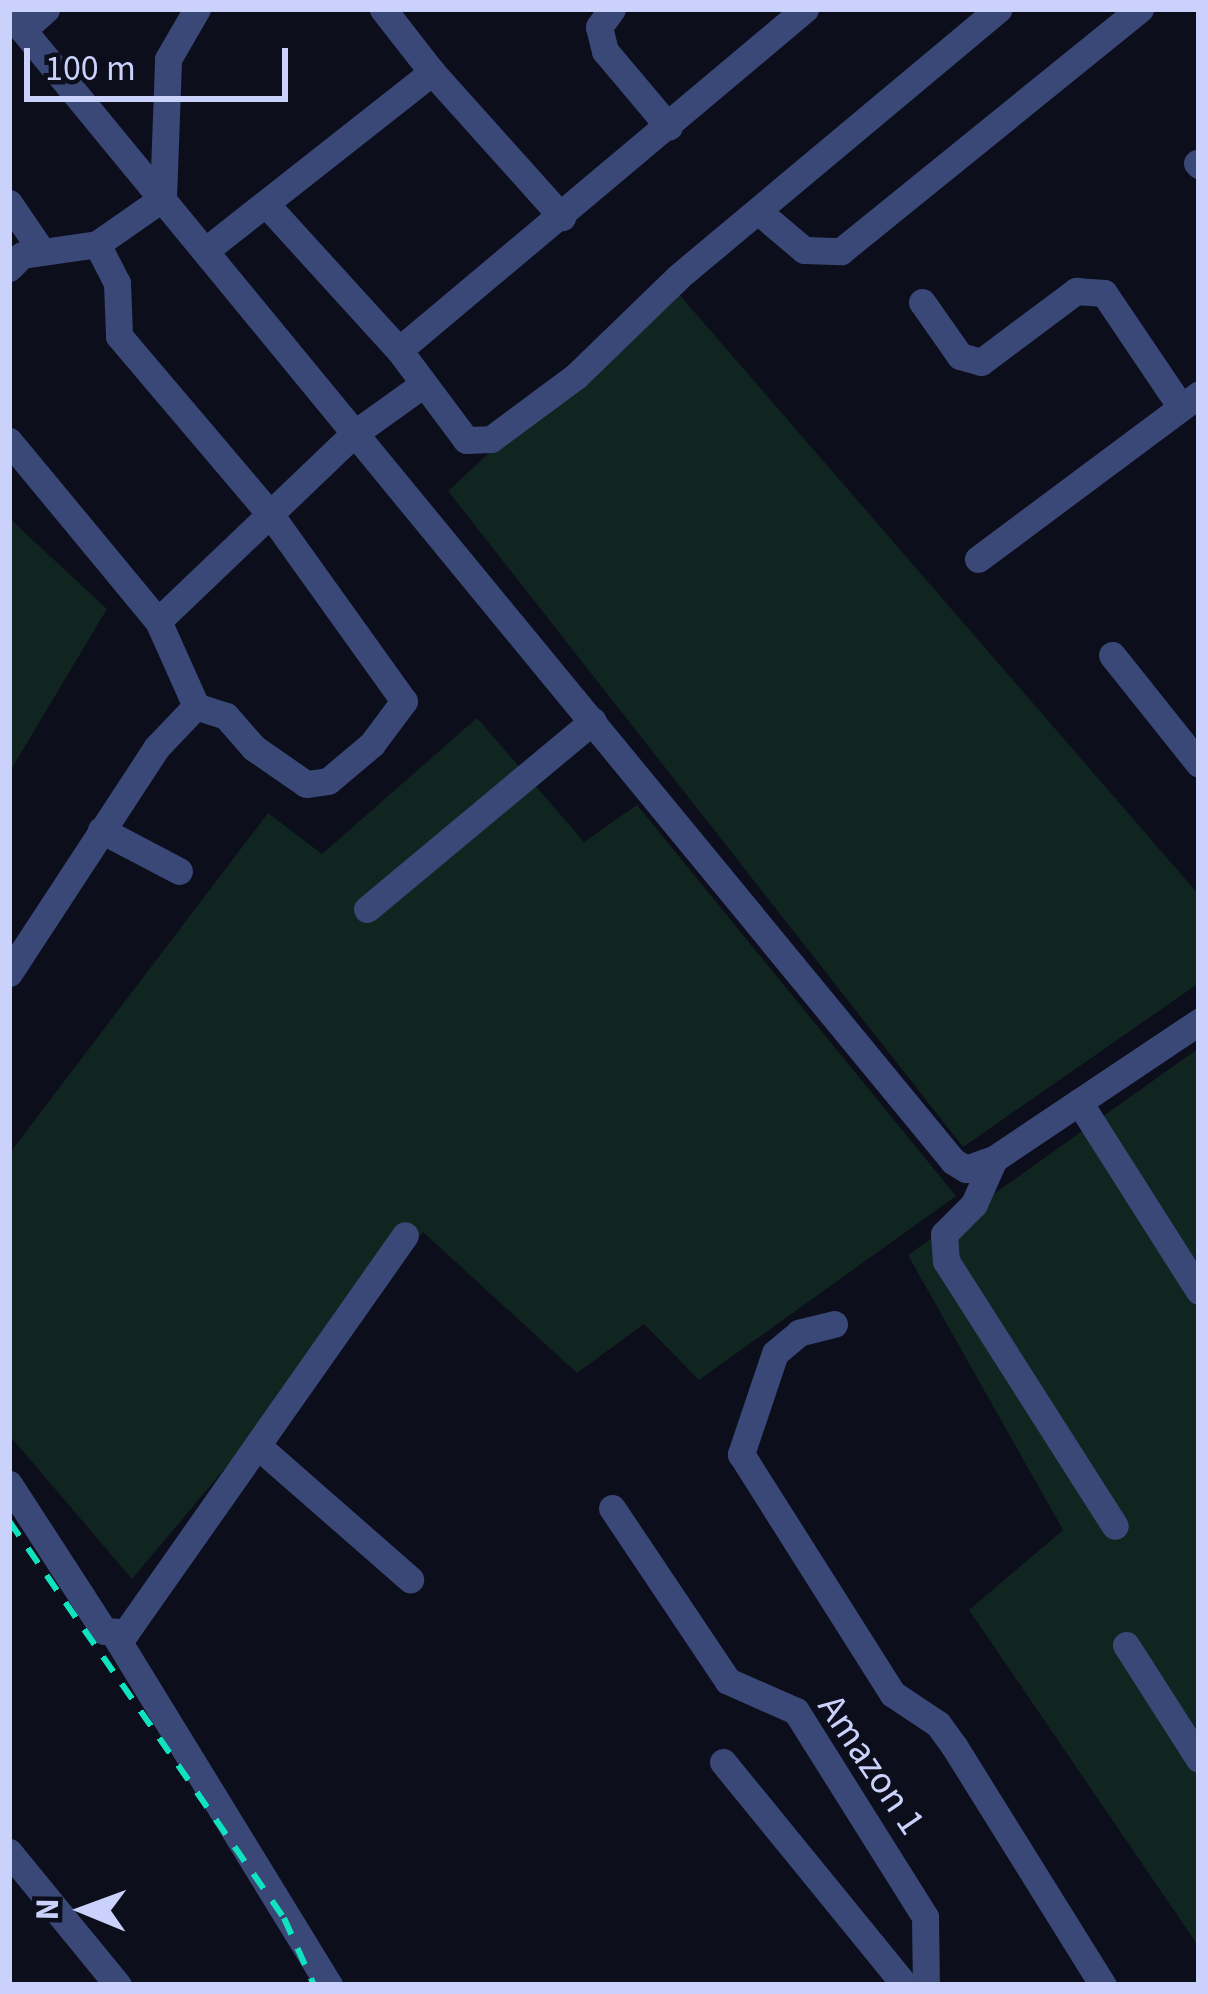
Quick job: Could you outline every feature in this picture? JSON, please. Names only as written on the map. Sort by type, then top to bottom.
[{"type":"street","points":[[46,9],[16,21],[952,1161],[965,1169],[994,1159],[1199,1022]]},
{"type":"street","points":[[163,198],[168,59],[197,9]]},
{"type":"street","points":[[383,9],[432,72],[562,218]]},
{"type":"street","points":[[612,9],[598,27],[605,51],[669,128]]},
{"type":"street","points":[[399,350],[562,218],[805,9]]},
{"type":"street","points":[[266,204],[399,350],[466,440],[491,439],[576,376],[758,211],[999,9]]},
{"type":"street","points":[[758,211],[804,250],[841,251],[1139,9]]},
{"type":"street","points":[[206,250],[432,72]]},
{"type":"street","points":[[9,268],[41,250],[97,244],[163,198]]},
{"type":"street","points":[[9,203],[41,250]]},
{"type":"street","points":[[9,441],[158,621],[196,706],[226,716],[280,770],[306,784],[328,781],[402,712],[402,688],[270,514],[119,336],[117,284],[97,244]]},
{"type":"street","points":[[922,302],[960,356],[981,362],[1076,291],[1104,293],[1190,400],[979,559]]},
{"type":"street","points":[[158,621],[356,433],[422,385]]},
{"type":"street","points":[[1112,655],[1199,764]]},
{"type":"street","points":[[9,973],[156,748],[196,706]]},
{"type":"street","points":[[367,909],[593,721]]},
{"type":"street","points":[[101,830],[179,871]]},
{"type":"street","points":[[1079,1102],[1199,1291]]},
{"type":"street","points":[[994,1159],[974,1204],[944,1234],[946,1262],[1115,1526]]},
{"type":"street","points":[[114,1634],[134,1623],[405,1235]]},
{"type":"street","points":[[834,1324],[799,1333],[775,1353],[741,1454],[893,1694],[938,1724],[1103,1985]]},
{"type":"street","points":[[259,1447],[410,1579]]},
{"type":"street","points":[[9,1484],[114,1634],[329,1985]]},
{"type":"street","name":"Amazon 1","points":[[612,1508],[728,1682],[796,1711],[925,1917],[926,1985]]},
{"type":"street","points":[[1126,1645],[1199,1760]]},
{"type":"street","points":[[723,1762],[905,1985]]},
{"type":"street","points":[[9,1852],[118,1985]]},
{"type":"green space","points":[[671,285],[1199,895],[1199,983],[963,1147],[448,491]]},
{"type":"green space","points":[[9,518],[107,609],[9,773]]},
{"type":"green space","points":[[477,718],[584,842],[637,805],[956,1196],[699,1380],[644,1324],[577,1373],[423,1232],[132,1579],[9,1435],[9,1154],[268,813],[322,854]]},
{"type":"green space","points":[[1199,1048],[1199,1947],[969,1610],[1063,1530],[908,1255]]},
{"type":"railway","points":[[9,1521],[284,1918],[314,1985]]}]
